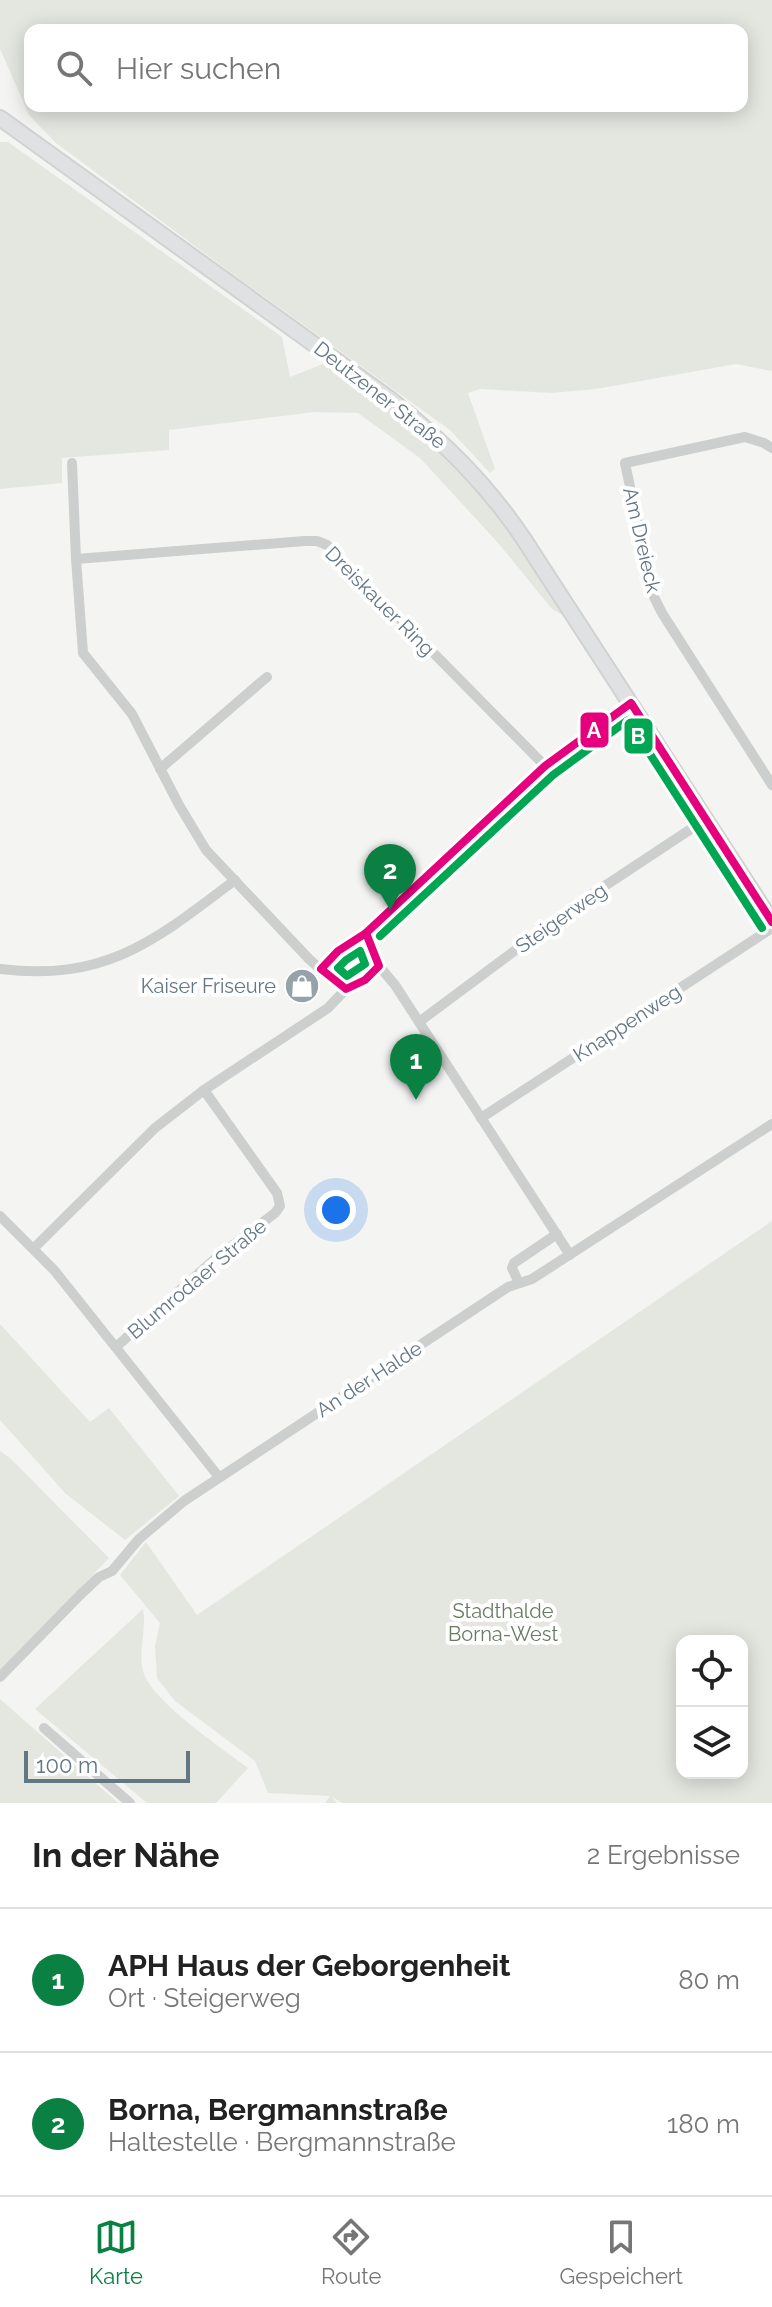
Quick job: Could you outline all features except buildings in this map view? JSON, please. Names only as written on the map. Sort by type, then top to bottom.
[{"type":"main road","name":"Deutzener Straße","points":[[0,118],[390,399],[444,443],[506,512],[772,925]]},
{"type":"street","name":"Am Dreieck","points":[[772,448],[745,437],[625,463],[653,595],[772,785]]},
{"type":"street","points":[[72,463],[83,653],[132,714],[198,840],[321,969],[346,989]]},
{"type":"street","name":"Dreiskauer Ring","points":[[76,559],[305,541],[327,545],[545,766]]},
{"type":"street","points":[[160,769],[267,677]]},
{"type":"street","points":[[321,969],[338,951],[366,933],[545,766],[631,703]]},
{"type":"street","name":"Steigerweg","points":[[419,1022],[576,905],[706,819]]},
{"type":"street","points":[[0,969],[44,971],[88,966],[114,959],[150,942],[235,880]]},
{"type":"street","name":"Knappenweg","points":[[481,1118],[772,925]]},
{"type":"street","points":[[366,933],[379,966],[395,985],[570,1255]]},
{"type":"street","points":[[34,1248],[155,1128],[204,1090],[328,1008],[346,989],[371,976],[379,966]]},
{"type":"street","name":"Blumrodaer Straße","points":[[116,1347],[280,1206],[277,1193],[204,1090]]},
{"type":"street","name":"An der Halde","points":[[0,1677],[99,1577],[112,1571],[139,1539],[219,1477],[508,1287],[532,1279],[772,1124]]},
{"type":"street","points":[[0,1216],[34,1248],[219,1477]]},
{"type":"street","points":[[519,1283],[512,1268],[514,1263],[557,1234]]},
{"type":"street","points":[[44,1728],[130,1803]]},
{"type":"green space","points":[[0,0],[772,0],[772,371],[736,364],[596,389],[551,393],[480,389],[468,393],[495,469],[490,473],[450,430],[56,143],[28,112],[748,112],[748,24],[24,24],[24,104],[0,49]]},
{"type":"green space","points":[[0,142],[8,142],[282,337],[290,377],[323,364],[417,430],[464,470],[510,531],[566,617],[552,609],[499,544],[420,458],[358,413],[315,412],[169,430],[169,450],[62,458],[62,483],[0,489]]},
{"type":"green space","name":"Stadthalde Borna-West","points":[[772,1221],[772,1803],[342,1803],[331,1796],[337,1803],[325,1803],[330,1796],[268,1793],[255,1761],[175,1701],[157,1678],[155,1646],[160,1623],[120,1575],[146,1542],[197,1615]]},
{"type":"green space","points":[[0,1324],[90,1422],[109,1408],[179,1496],[125,1540],[65,1493],[0,1420]]},
{"type":"green space","points":[[0,1451],[109,1558],[0,1671]]},
{"type":"green space","points":[[143,1609],[142,1663],[149,1683],[173,1710],[248,1768],[216,1803],[147,1803],[35,1709]]},
{"type":"green space","points":[[0,1699],[118,1803],[0,1803]]},
{"type":"transit line","name":"A","points":[[366,933],[545,766],[631,703],[772,922]]},
{"type":"transit line","name":"B","points":[[380,936],[553,775],[628,720],[762,928]]},
{"type":"transit line","name":"A","points":[[366,933],[379,966],[365,980],[346,989],[321,969],[338,951],[366,933]]},
{"type":"transit line","name":"B","points":[[360,951],[365,964],[347,976],[338,968],[360,951]]},
{"type":"place","name":"Borna, Bergmannstraße","points":[[390,910]]},
{"type":"place","name":"Kaiser Friseure","points":[[302,986]]},
{"type":"place","name":"APH Haus der Geborgenheit","points":[[416,1100]]}]
